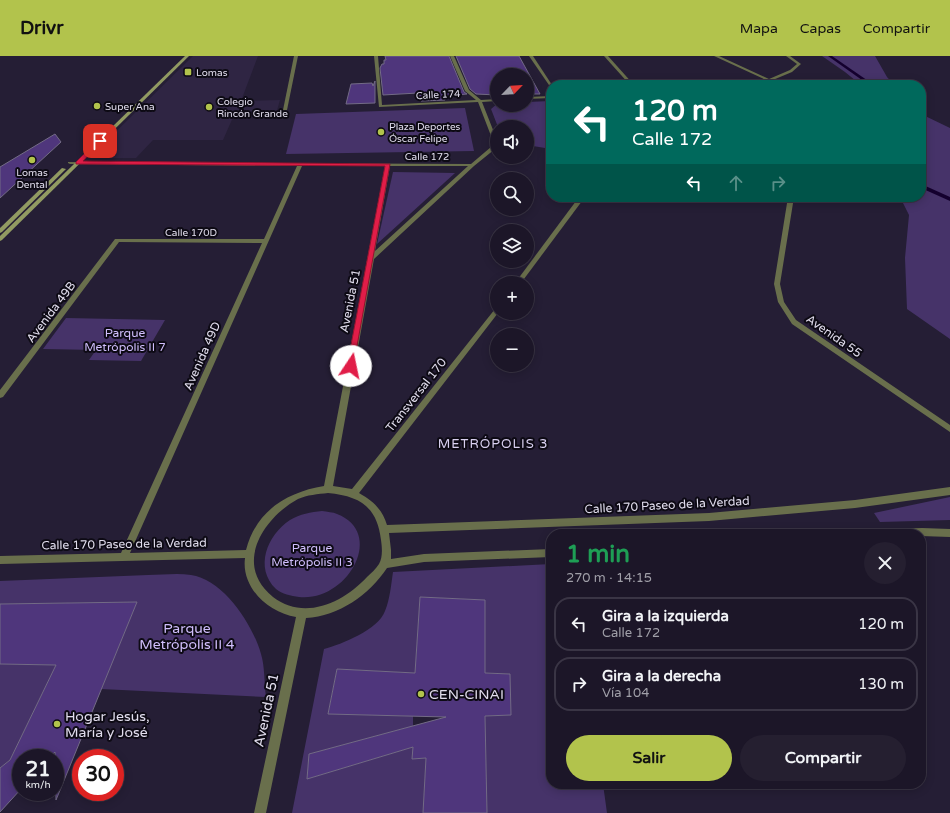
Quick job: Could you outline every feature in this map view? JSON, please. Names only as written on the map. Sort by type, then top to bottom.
[{"type":"main road","points":[[0,230],[181,56]]},
{"type":"main road","points":[[0,239],[187,56]]},
{"type":"street","points":[[285,110],[296,56]]},
{"type":"street","name":"Calle 174","points":[[376,56],[380,106],[490,100]]},
{"type":"street","points":[[371,258],[472,165],[493,148],[495,141],[480,100],[466,91],[452,56]]},
{"type":"street","points":[[531,56],[546,80]]},
{"type":"street","points":[[606,56],[628,80]]},
{"type":"street","points":[[716,56],[769,80],[791,71],[799,64],[788,56]]},
{"type":"street","points":[[534,98],[546,97]]},
{"type":"street","name":"Calle 172","points":[[70,163],[472,165]]},
{"type":"street","name":"Avenida 49D","points":[[124,556],[300,165]]},
{"type":"street","name":"Avenida 51","points":[[328,489],[388,165]]},
{"type":"street","points":[[523,276],[578,202]]},
{"type":"street","name":"Avenida 55","points":[[791,202],[777,284],[781,302],[794,322],[950,429]]},
{"type":"street","name":"Calle 170D","points":[[117,240],[265,241]]},
{"type":"street","name":"Avenida 49B","points":[[0,395],[117,240]]},
{"type":"street","name":"Transversal 170","points":[[354,493],[490,319]]},
{"type":"street","points":[[385,564],[384,529],[375,508],[354,493],[328,489],[294,497],[269,515],[255,534],[248,554],[250,575],[264,598],[284,610],[302,613],[328,609],[345,602],[369,582],[385,564],[424,558],[546,553]]},
{"type":"street","name":"Calle 170 Paseo de la Verdad","points":[[384,529],[709,517],[855,504],[950,490]]},
{"type":"street","points":[[926,532],[950,533]]},
{"type":"street","name":"Calle 170 Paseo de la Verdad","points":[[0,560],[248,554]]},
{"type":"street","name":"Avenida 51","points":[[260,813],[302,613]]},
{"type":"shaded area","name":"Colegio Rincón Grande","points":[[193,56],[258,56],[241,101],[280,100],[276,114],[234,115],[223,140],[153,140],[136,158],[89,158]]},
{"type":"green space","points":[[822,56],[875,56],[890,80],[855,80]]},
{"type":"green space","points":[[546,101],[546,148],[534,146],[534,120],[495,120],[492,112],[534,112],[534,102]]},
{"type":"green space","name":"Plaza Deportes Óscar Felipe","points":[[465,108],[474,151],[286,154],[296,114]]},
{"type":"green space","points":[[926,116],[950,128],[950,339],[907,309],[905,258],[909,215],[902,202],[926,202]]},
{"type":"green space","points":[[393,172],[455,173],[377,244]]},
{"type":"green space","name":"Parque Metrópolis II 7","points":[[66,318],[165,320],[141,361],[89,360],[96,350],[43,349]]},
{"type":"green space","points":[[950,497],[950,520],[880,522],[874,513]]},
{"type":"green space","name":"Parque Metrópolis II 3","points":[[322,511],[335,513],[351,523],[359,536],[359,550],[355,564],[345,578],[332,589],[317,596],[299,597],[281,592],[269,581],[266,571],[266,552],[270,543],[275,534],[290,520],[298,516]]},
{"type":"green space","points":[[546,564],[546,789],[604,789],[607,813],[487,813],[485,716],[511,715],[510,674],[485,673],[485,600],[420,597],[415,673],[337,669],[328,714],[413,716],[413,726],[309,754],[307,779],[413,747],[413,759],[426,758],[423,813],[292,813],[324,649],[340,644],[359,635],[381,618],[388,602],[393,572]]},
{"type":"green space","name":"Parque Metrópolis II 4","points":[[175,574],[191,575],[203,578],[225,594],[244,617],[257,642],[261,654],[266,697],[101,689],[137,602],[0,604],[0,581]]},
{"type":"green space","points":[[0,664],[56,665],[15,749],[12,749],[12,756],[10,760],[0,768]]},
{"type":"building","points":[[385,56],[449,56],[464,92],[467,94],[444,96],[445,100],[421,101],[418,93],[383,95],[380,68],[382,64],[384,64],[384,60],[386,60]]},
{"type":"building","points":[[456,56],[519,56],[526,68],[490,68],[490,95],[476,94],[470,89]]},
{"type":"building","points":[[375,81],[375,103],[346,104],[351,84],[372,83],[373,86]]},
{"type":"building","points":[[534,83],[540,94],[534,94]]},
{"type":"building","points":[[55,134],[61,142],[0,198],[0,167]]},
{"type":"building","name":"CEN-CINAI","points":[[420,597],[485,600],[485,673],[510,674],[511,715],[485,716],[487,813],[423,813],[426,758],[412,759],[413,747],[307,779],[309,754],[446,717],[328,714],[337,669],[415,673]]},
{"type":"building","name":"Hogar Jesús, María y José","points":[[137,602],[77,749],[72,749],[72,761],[64,780],[64,749],[15,749],[56,665],[0,664],[0,604]]},
{"type":"building","name":"Hogar Jesús, María y José","points":[[12,756],[12,799],[0,812],[0,768],[10,760]]},
{"type":"waterway","points":[[830,56],[865,80]]},
{"type":"waterway","points":[[926,188],[950,199]]},
{"type":"place","name":"Lomas","points":[[188,72]]},
{"type":"place","name":"Super Ana","points":[[97,106]]},
{"type":"place","name":"Colegio Rincón Grande","points":[[209,107]]},
{"type":"place","name":"Plaza Deportes Óscar Felipe","points":[[381,132]]},
{"type":"place","name":"Lomas Dental","points":[[32,160]]},
{"type":"place","name":"CEN-CINAI","points":[[421,694]]},
{"type":"place","name":"Hogar Jesús, María y José","points":[[57,724]]},
{"type":"district","name":"METRÓPOLIS 3","points":[[493,443]]},
{"type":"route","points":[[100,141],[78,163],[388,165],[351,366]]}]
